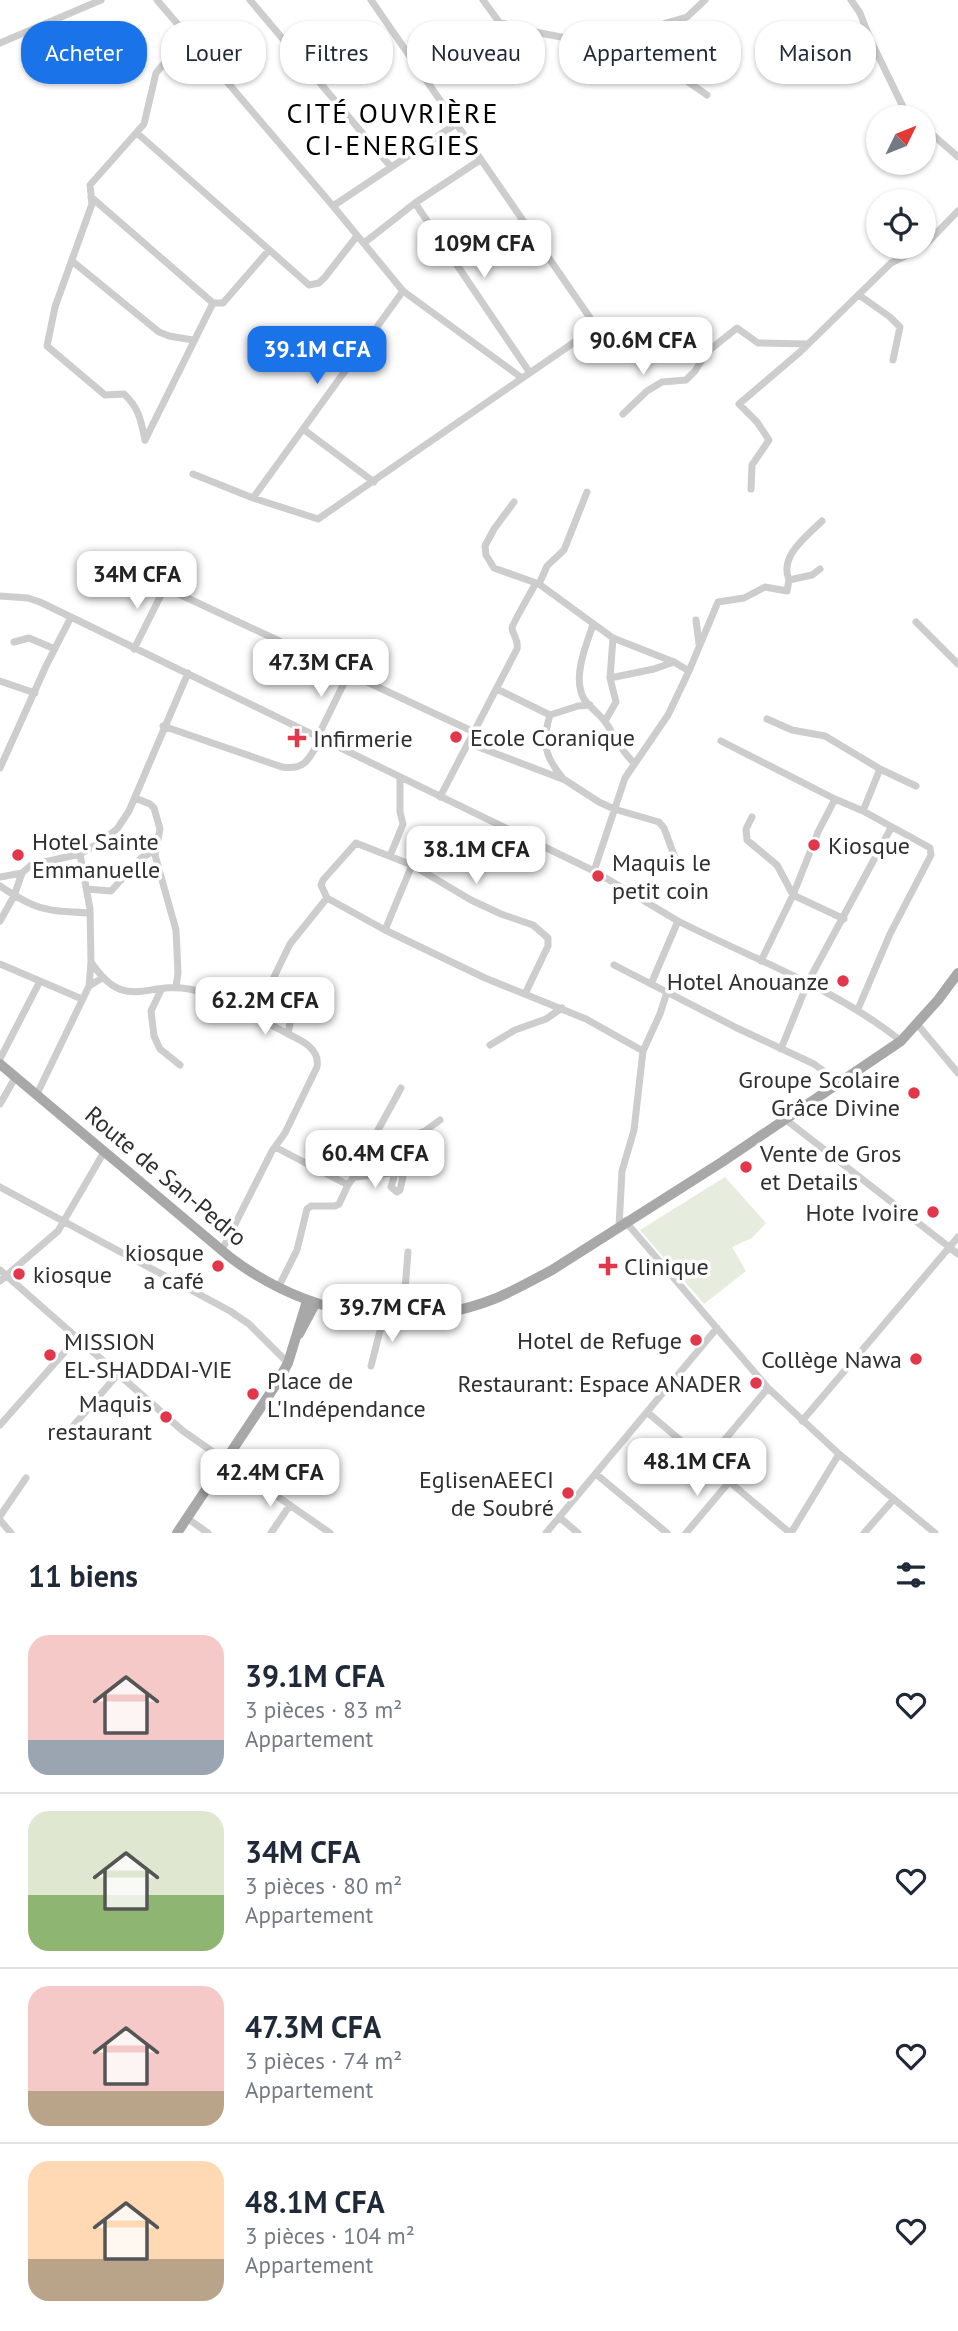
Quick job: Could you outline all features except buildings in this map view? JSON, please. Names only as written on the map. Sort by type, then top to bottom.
[{"type":"main road","name":"Route de San-Pedro","points":[[0,1062],[36,1096],[244,1268],[278,1288],[335,1310],[384,1315],[433,1314],[495,1298],[552,1270],[722,1162],[901,1041],[958,972]]},
{"type":"main road","points":[[177,1533],[277,1384],[288,1363],[311,1302]]},
{"type":"street","points":[[0,43],[101,0]]},
{"type":"street","points":[[156,0],[175,21]]},
{"type":"street","points":[[193,474],[253,498],[318,519],[592,330],[595,325],[371,0]]},
{"type":"street","points":[[483,0],[499,22],[559,37]]},
{"type":"street","points":[[673,21],[687,17],[705,0]]},
{"type":"street","points":[[851,0],[860,13],[902,105]]},
{"type":"street","points":[[253,1],[391,167]]},
{"type":"street","points":[[161,67],[156,73],[144,124],[90,185],[92,204],[55,307],[47,346],[105,395],[124,394],[135,404],[141,415],[145,440],[213,303]]},
{"type":"street","points":[[230,84],[403,291],[522,378]]},
{"type":"street","points":[[692,84],[707,95]]},
{"type":"street","points":[[333,206],[456,124]]},
{"type":"street","points":[[137,133],[309,285],[319,283],[358,236]]},
{"type":"street","points":[[936,138],[958,157]]},
{"type":"street","points":[[364,243],[415,203],[480,160]]},
{"type":"street","points":[[91,197],[213,303],[223,303],[269,250]]},
{"type":"street","points":[[415,203],[530,373]]},
{"type":"street","points":[[936,233],[958,211]]},
{"type":"street","points":[[751,489],[752,465],[769,440],[757,422],[739,404],[766,383],[896,259]]},
{"type":"street","points":[[72,261],[159,332],[169,337],[192,341]]},
{"type":"street","points":[[253,498],[403,291]]},
{"type":"street","points":[[859,295],[900,327],[893,360]]},
{"type":"street","points":[[623,414],[647,391],[662,382],[686,380],[706,352],[737,328],[758,343],[807,344]]},
{"type":"street","points":[[303,429],[374,482]]},
{"type":"street","points":[[440,797],[518,645],[513,623],[547,566],[564,550],[587,492]]},
{"type":"street","points":[[514,502],[489,537],[486,555],[489,562],[501,572],[537,583],[613,638],[689,670]]},
{"type":"street","points":[[594,871],[625,778],[668,715],[718,602],[744,598],[765,587],[788,591],[786,568],[790,556],[822,521]]},
{"type":"street","points":[[789,580],[812,575],[820,569]]},
{"type":"street","points":[[134,649],[162,593],[168,589],[474,732]]},
{"type":"street","points":[[0,596],[40,602],[594,871],[678,921],[808,982],[858,1009],[901,1041]]},
{"type":"street","points":[[0,768],[72,617]]},
{"type":"street","points":[[696,620],[699,646]]},
{"type":"street","points":[[916,622],[958,664]]},
{"type":"street","points":[[593,625],[579,666],[582,693],[605,721],[620,748],[634,763]]},
{"type":"street","points":[[14,642],[29,638],[55,649]]},
{"type":"street","points":[[605,721],[616,702],[610,678],[613,638]]},
{"type":"street","points":[[610,678],[674,662]]},
{"type":"street","points":[[0,921],[22,873],[31,865],[80,854],[99,844],[117,829],[135,798],[163,726],[188,673]]},
{"type":"street","points":[[163,726],[293,769],[306,762],[349,673]]},
{"type":"street","points":[[0,681],[35,693]]},
{"type":"street","points":[[497,689],[550,715],[590,705]]},
{"type":"street","points":[[550,715],[544,738],[551,763],[565,780]]},
{"type":"street","points":[[767,719],[798,732],[825,736],[880,769],[916,786]]},
{"type":"street","points":[[721,741],[863,811],[930,848],[931,855],[890,934],[858,1009]]},
{"type":"street","points":[[468,743],[565,780],[614,809],[659,822],[664,828],[677,863]]},
{"type":"street","points":[[863,811],[880,769]]},
{"type":"street","points":[[390,856],[403,824],[400,812],[400,778]]},
{"type":"street","points":[[135,798],[150,804],[158,820],[159,836],[154,851],[176,930],[176,988]]},
{"type":"street","points":[[761,961],[835,799]]},
{"type":"street","points":[[752,817],[746,829],[747,840],[777,865],[793,895],[844,919]]},
{"type":"street","points":[[781,1049],[808,982],[891,828]]},
{"type":"street","points":[[525,994],[548,946],[548,938],[544,933],[525,921],[501,914],[471,900],[412,865],[356,843],[323,880],[321,886],[327,898],[385,930],[485,978],[586,1019],[643,1051]]},
{"type":"street","points":[[87,889],[111,891],[141,858],[154,851]]},
{"type":"street","points":[[36,1096],[89,986],[90,913],[80,854]]},
{"type":"street","points":[[385,930],[412,865]]},
{"type":"street","points":[[0,877],[22,873]]},
{"type":"street","points":[[0,886],[36,908],[51,912],[90,913]]},
{"type":"street","points":[[255,1016],[290,944],[327,898]]},
{"type":"street","points":[[651,984],[678,921]]},
{"type":"street","points":[[91,962],[102,978],[128,992],[176,988],[212,996],[255,1016],[314,1050],[318,1062],[315,1073],[222,1250]]},
{"type":"street","points":[[0,964],[82,999]]},
{"type":"street","points":[[614,965],[814,1064],[840,1083]]},
{"type":"street","points":[[89,986],[102,978]]},
{"type":"street","points":[[0,1062],[40,982]]},
{"type":"street","points":[[161,990],[151,1011],[154,1036],[160,1049],[180,1065]]},
{"type":"street","points":[[667,992],[643,1051],[634,1130],[622,1171],[622,1224],[768,1388],[839,1454],[935,1533]]},
{"type":"street","points":[[288,1034],[291,1018],[303,996]]},
{"type":"street","points":[[490,1045],[515,1030],[546,1019],[562,1009]]},
{"type":"street","points":[[917,1024],[958,1073]]},
{"type":"street","points":[[0,1104],[15,1078]]},
{"type":"street","points":[[278,1288],[297,1250],[307,1209],[311,1206],[337,1206],[348,1185],[356,1177],[401,1088]]},
{"type":"street","points":[[785,1119],[958,1254]]},
{"type":"street","points":[[363,1164],[402,1139],[425,1131],[440,1120]]},
{"type":"street","points":[[275,1147],[348,1185]]},
{"type":"street","points":[[0,1281],[4,1273],[55,1234],[104,1152]]},
{"type":"street","points":[[356,1177],[395,1172]]},
{"type":"street","points":[[0,1187],[230,1311],[249,1324],[288,1363]]},
{"type":"street","points":[[802,1421],[958,1237]]},
{"type":"street","points":[[403,1315],[408,1251]]},
{"type":"street","points":[[4,1273],[183,1431],[330,1533]]},
{"type":"street","points":[[372,1366],[384,1315]]},
{"type":"street","points":[[546,1533],[717,1328]]},
{"type":"street","points":[[0,1425],[78,1337]]},
{"type":"street","points":[[67,1433],[119,1373]]},
{"type":"street","points":[[707,1461],[768,1388]]},
{"type":"street","points":[[647,1412],[791,1533],[839,1454]]},
{"type":"street","points":[[596,1474],[667,1533]]},
{"type":"street","points":[[11,1533],[0,1518],[26,1478]]},
{"type":"street","points":[[687,1533],[730,1481]]},
{"type":"street","points":[[864,1533],[894,1499]]},
{"type":"street","points":[[271,1533],[290,1505]]},
{"type":"street","points":[[559,1517],[578,1533]]},
{"type":"street","points":[[187,1518],[208,1533]]},
{"type":"shaded area","points":[[725,1177],[766,1223],[752,1238],[732,1247],[746,1271],[704,1304],[640,1230]]},
{"type":"place","name":"Ecole Coranique","points":[[456,737]]},
{"type":"place","name":"Infirmerie","points":[[297,738]]},
{"type":"place","name":"Kiosque","points":[[814,845]]},
{"type":"place","name":"Hotel Sainte Emmanuelle","points":[[18,855]]},
{"type":"place","name":"Maquis le petit coin","points":[[598,876]]},
{"type":"place","name":"Hotel Anouanze","points":[[843,981]]},
{"type":"place","name":"Groupe Scolaire Grâce Divine","points":[[914,1093]]},
{"type":"place","name":"Vente de Gros et Details","points":[[746,1167]]},
{"type":"place","name":"Hote Ivoire","points":[[933,1212]]},
{"type":"place","name":"kiosque a café","points":[[218,1266]]},
{"type":"place","name":"Clinique","points":[[608,1266]]},
{"type":"place","name":"kiosque","points":[[19,1274]]},
{"type":"place","name":"Hotel de Refuge","points":[[696,1340]]},
{"type":"place","name":"MISSION EL-SHADDAI-VIE","points":[[50,1355]]},
{"type":"place","name":"Collège Nawa","points":[[916,1359]]},
{"type":"place","name":"Restaurant: Espace ANADER","points":[[756,1383]]},
{"type":"place","name":"Place de L'Indépendance","points":[[253,1394]]},
{"type":"place","name":"Maquis restaurant","points":[[166,1417]]},
{"type":"place","name":"EglisenAEECI de Soubré","points":[[568,1493]]},
{"type":"district","name":"CITÉ OUVRIÈRE CI-ENERGIES","points":[[393,128]]}]
